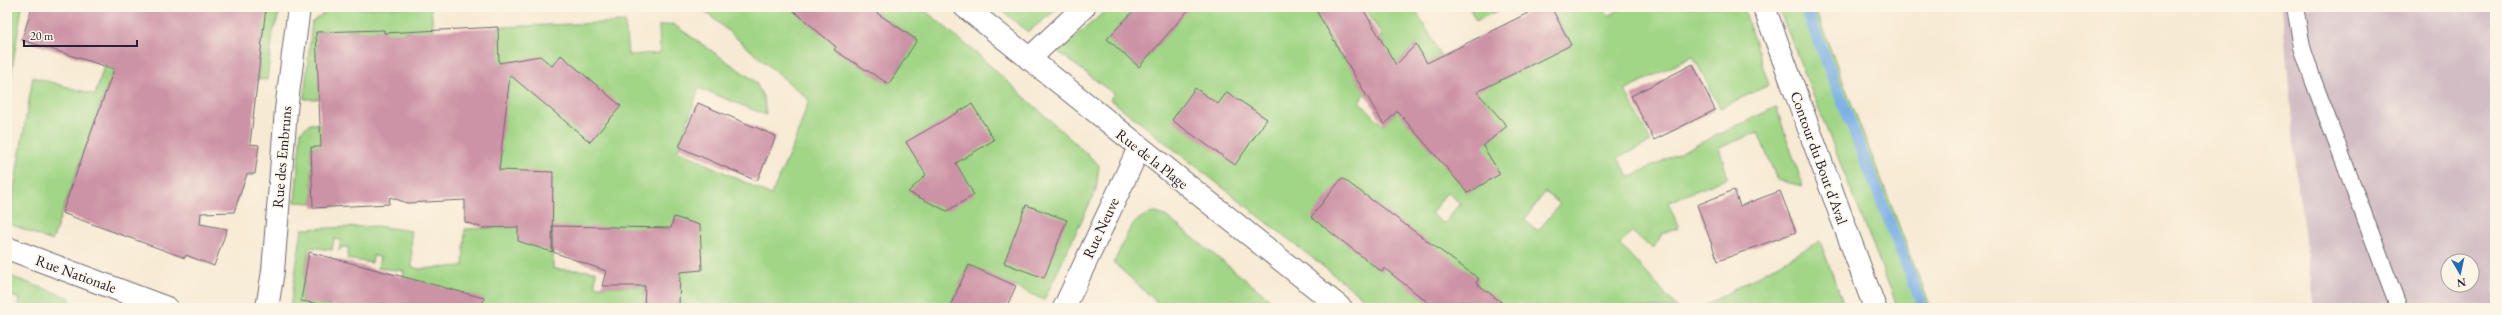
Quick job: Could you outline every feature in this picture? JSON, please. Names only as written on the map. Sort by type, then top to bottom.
[{"type":"street","name":"Rue des Embruns","points":[[267,308],[272,278],[286,110],[299,7]]},
{"type":"street","name":"Rue de la Plage","points":[[964,7],[1341,308]]},
{"type":"street","points":[[1029,59],[1084,7]]},
{"type":"street","name":"Contour du Bout d'Aval","points":[[1764,7],[1876,308]]},
{"type":"street","name":"Rue Neuve","points":[[1064,308],[1139,148]]},
{"type":"street","name":"Rue Nationale","points":[[7,248],[167,308]]},
{"type":"lane","points":[[2295,7],[2302,47],[2313,80],[2399,308]]},
{"type":"shaded area","points":[[2282,7],[2495,7],[2495,308],[2315,308],[2298,189]]},
{"type":"green space","points":[[7,7],[22,7],[7,101]]},
{"type":"green space","points":[[178,7],[142,88],[108,84],[52,241],[8,223],[33,77],[95,95],[119,17]]},
{"type":"green space","points":[[202,7],[281,7],[273,33],[267,80],[258,79],[260,55],[238,52]]},
{"type":"green space","points":[[431,7],[434,41],[412,42],[411,31],[403,32],[403,40],[384,40],[384,29],[375,30],[376,40],[357,41],[357,30],[348,30],[349,41],[326,42],[326,31],[318,32],[319,99],[304,99],[312,22],[330,9]]},
{"type":"green space","points":[[700,7],[861,7],[834,50],[889,84],[917,40],[868,7],[921,7],[975,52],[1099,165],[1096,190],[1044,300],[969,265],[949,308],[679,308],[680,280],[553,227],[553,269],[596,271],[595,286],[645,286],[644,308],[399,308],[404,271],[378,268],[380,257],[373,256],[372,263],[347,259],[349,248],[342,247],[339,251],[341,240],[334,239],[332,250],[309,247],[301,301],[331,306],[331,308],[290,308],[302,229],[377,226],[411,231],[412,267],[420,269],[463,266],[465,229],[494,228],[501,148],[498,27],[625,22],[628,55],[660,53],[659,26],[673,24],[755,81],[764,99],[766,115],[699,88],[678,150],[771,195],[793,146],[809,100]]},
{"type":"green space","points":[[998,7],[1060,7],[1028,32]]},
{"type":"green space","points":[[1111,7],[1137,7],[1108,39],[1139,67],[1182,17],[1171,7],[1313,7],[1342,59],[1382,36],[1365,7],[1414,7],[1445,62],[1490,85],[1571,45],[1551,7],[1604,7],[1608,16],[1625,7],[1732,7],[1733,9],[1743,7],[1769,85],[1720,108],[1693,56],[1625,90],[1651,142],[1618,158],[1629,177],[1776,107],[1803,186],[1777,180],[1758,132],[1719,148],[1728,178],[1668,202],[1679,228],[1662,234],[1653,249],[1632,232],[1620,244],[1678,308],[1376,308],[1110,99],[1114,94],[1057,51]],"holes":[[[1416,44],[1434,74],[1383,125],[1359,101]],[[1447,192],[1460,203],[1444,224],[1431,214]],[[1545,192],[1560,204],[1538,231],[1524,220]]]},
{"type":"green space","points":[[1469,7],[1505,7],[1476,21]]},
{"type":"green space","points":[[1778,7],[1814,7],[1931,308],[1898,308]]},
{"type":"green space","points":[[379,122],[334,146],[311,147],[313,203],[295,202],[301,131],[310,124]]},
{"type":"green space","points":[[1157,213],[1167,217],[1281,308],[1243,308],[1232,299],[1225,308],[1160,308],[1161,306],[1114,263],[1129,230],[1134,224],[1140,218]]},
{"type":"green space","points":[[1820,241],[1845,308],[1701,308]]},
{"type":"green space","points":[[7,275],[70,298],[70,308],[17,308],[20,299],[7,295]]},
{"type":"building","points":[[32,7],[266,7],[250,144],[259,145],[255,174],[247,174],[234,212],[201,213],[200,224],[227,229],[214,266],[186,255],[185,258],[62,213],[114,69],[22,40]]},
{"type":"building","points":[[789,7],[868,7],[917,40],[889,84],[834,50],[836,47]]},
{"type":"building","points":[[1137,7],[1191,7],[1139,67],[1107,39]]},
{"type":"building","points":[[1314,7],[1362,7],[1396,65],[1416,44],[1427,63],[1540,7],[1551,7],[1571,45],[1477,92],[1507,126],[1483,146],[1500,174],[1468,193],[1397,111],[1384,125]]},
{"type":"building","points":[[498,27],[499,63],[540,56],[552,66],[561,55],[621,106],[590,142],[510,75],[499,170],[553,172],[552,252],[518,241],[518,227],[483,228],[465,222],[465,200],[407,203],[390,197],[389,204],[313,208],[311,147],[321,147],[316,32],[384,30],[384,33]]},
{"type":"building","points":[[1693,64],[1715,110],[1654,140],[1631,96]]},
{"type":"building","points":[[1195,88],[1218,104],[1227,92],[1267,119],[1235,165],[1172,120]]},
{"type":"building","points":[[698,103],[776,136],[757,181],[679,147]]},
{"type":"building","points":[[972,104],[994,140],[956,163],[974,195],[947,211],[908,192],[926,175],[906,142]]},
{"type":"building","points":[[1342,178],[1479,279],[1476,283],[1509,308],[1435,308],[1384,268],[1382,272],[1311,217]]},
{"type":"building","points":[[1734,190],[1740,206],[1780,191],[1796,232],[1718,261],[1697,205]]},
{"type":"building","points":[[1026,205],[1067,220],[1044,278],[1004,263]]},
{"type":"building","points":[[674,217],[700,225],[702,270],[680,272],[679,308],[644,308],[645,286],[602,286],[606,271],[553,252],[553,226],[671,228]]},
{"type":"building","points":[[309,252],[484,298],[482,308],[345,308],[301,301]]},
{"type":"building","points":[[969,265],[1016,286],[1006,308],[949,308]]},
{"type":"waterway","points":[[1805,7],[1923,308]]}]
